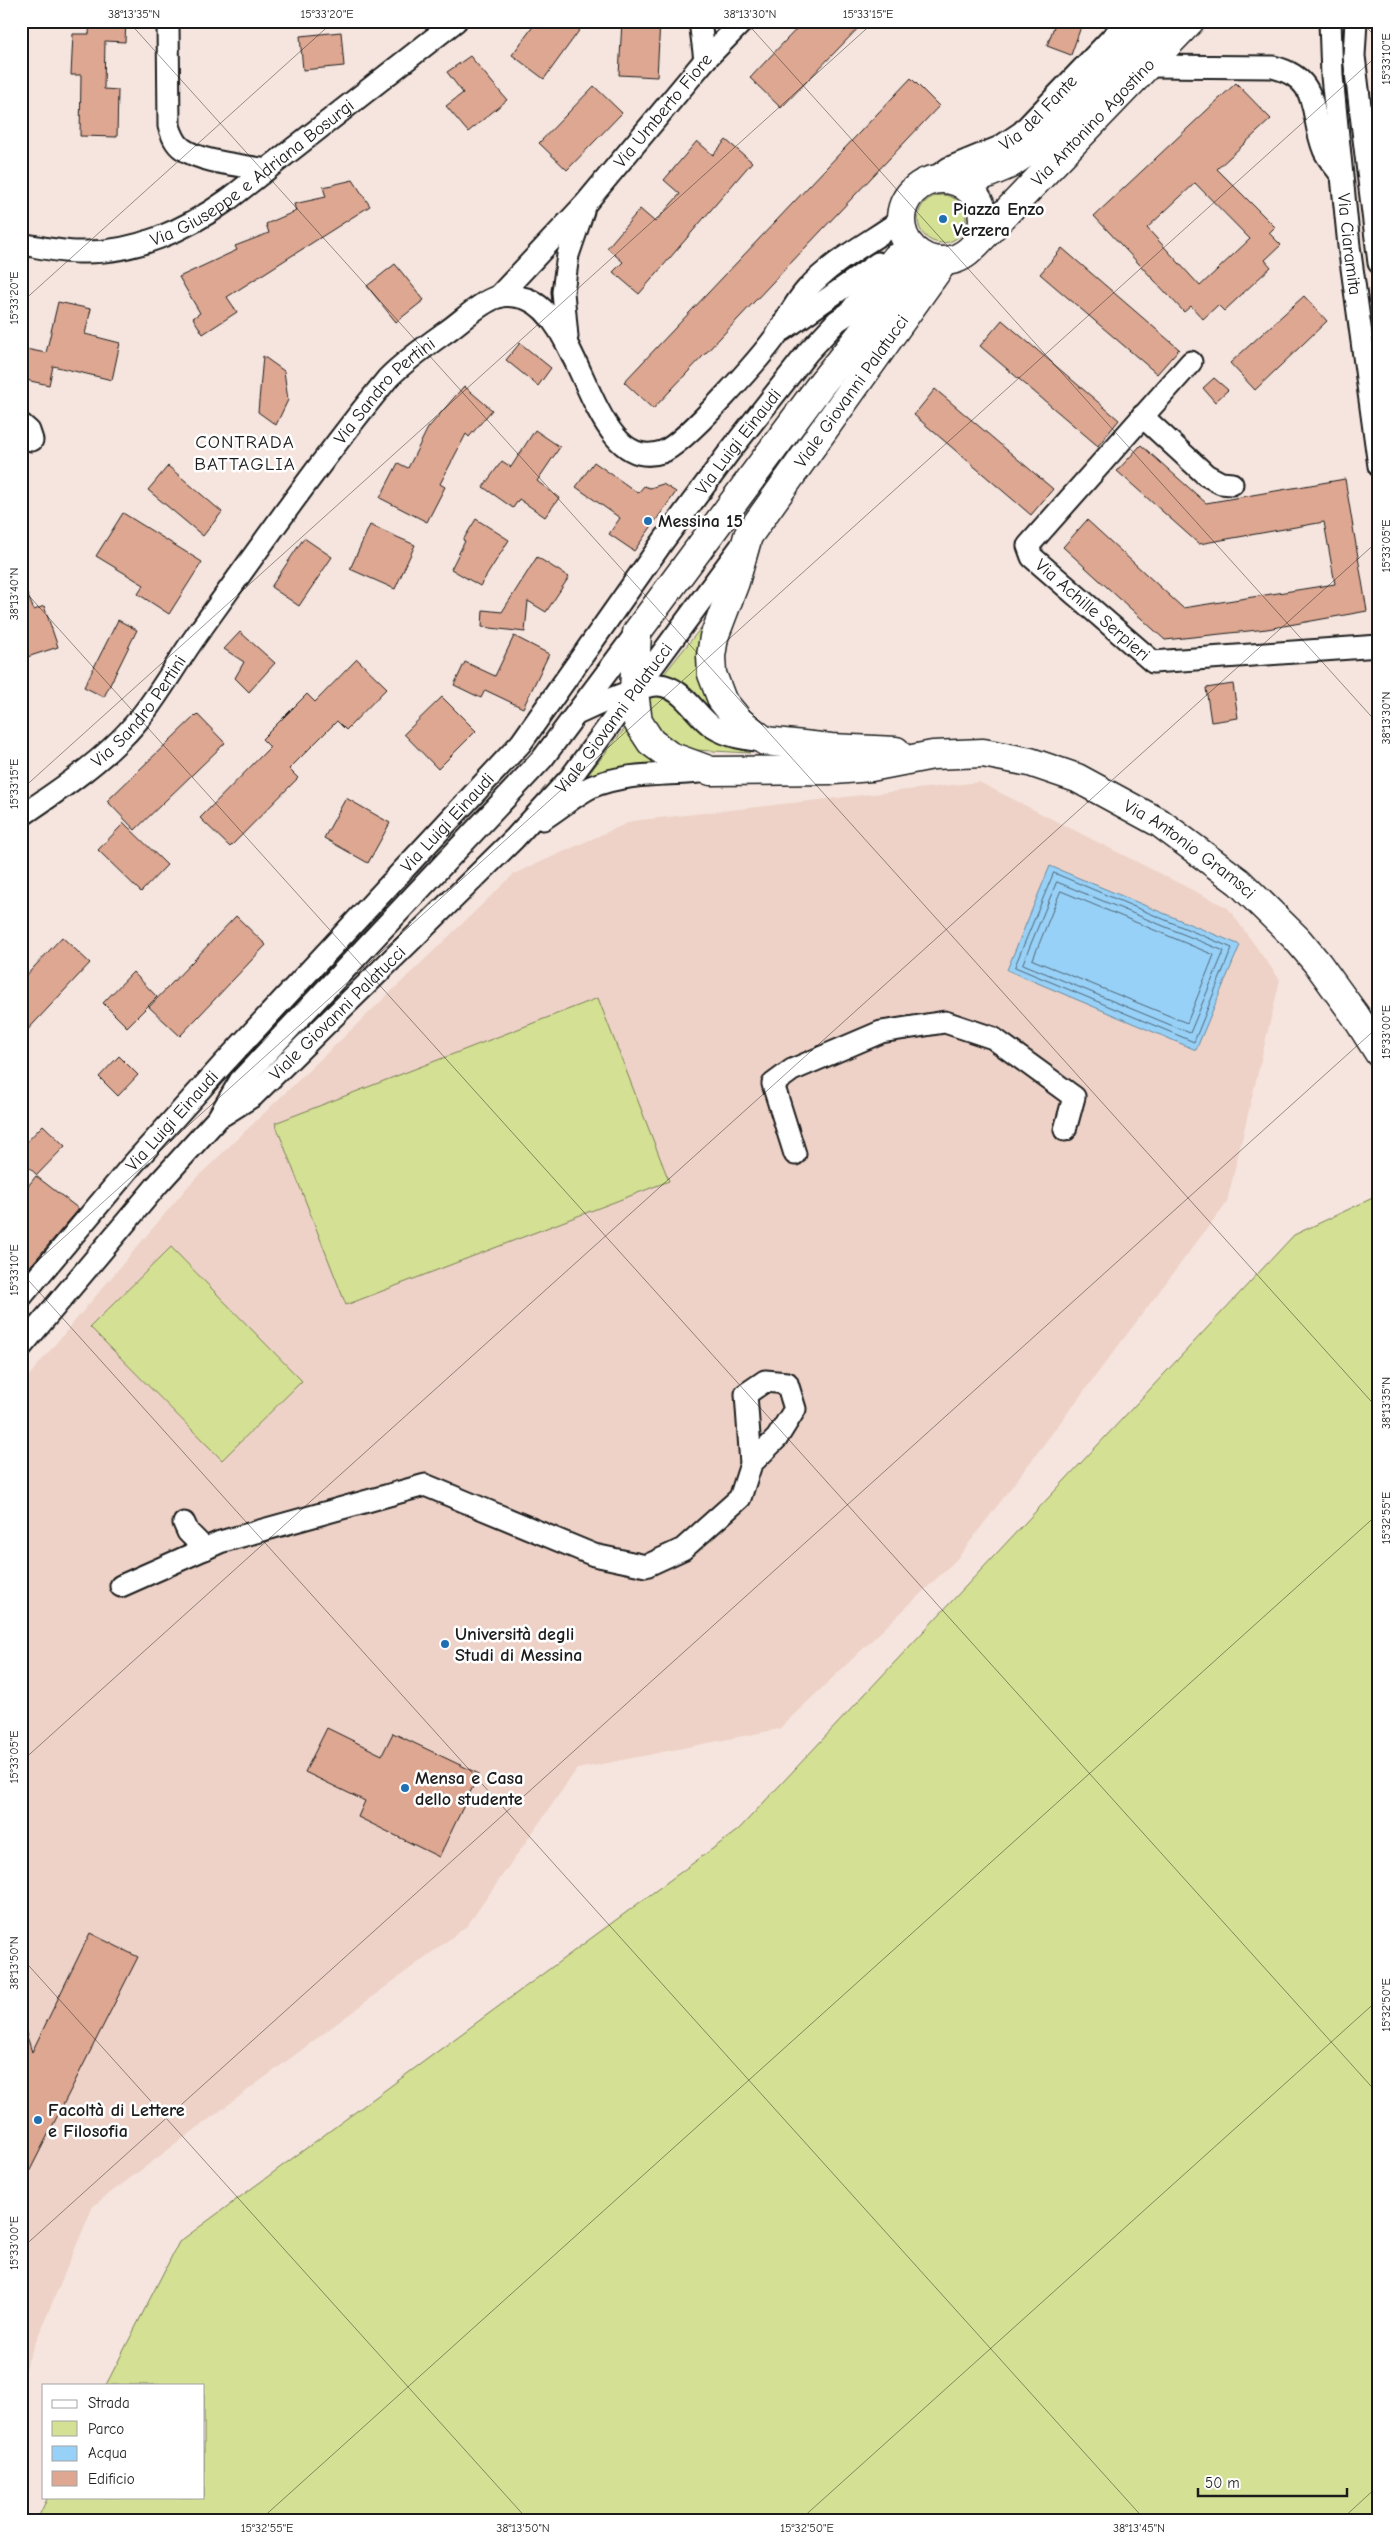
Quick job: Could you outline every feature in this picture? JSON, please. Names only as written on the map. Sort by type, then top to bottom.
[{"type":"main road","name":"Via Antonino Agostino","points":[[963,184],[1008,165],[1035,147],[1155,21]]},
{"type":"main road","name":"Via Antonino Agostino","points":[[976,244],[1190,21]]},
{"type":"main road","points":[[932,179],[953,180],[963,184],[974,193],[981,205],[984,218],[982,232],[976,244],[962,256],[944,261],[929,259],[900,242],[902,209],[910,194],[923,183],[932,179]]},
{"type":"main road","name":"Viale Giovanni Palatucci","points":[[637,632],[822,383],[899,287],[900,242]]},
{"type":"main road","name":"Viale Giovanni Palatucci","points":[[748,536],[944,261]]},
{"type":"main road","points":[[748,536],[735,582],[714,637],[711,656],[712,674],[722,700],[740,722],[765,741],[932,755]]},
{"type":"main road","points":[[637,632],[634,692],[638,722],[651,742],[670,756],[711,771],[834,770],[871,767],[932,755]]},
{"type":"main road","name":"Via Antonio Gramsci","points":[[932,755],[983,753],[1030,762],[1077,778],[1160,823],[1239,882],[1297,938],[1341,994],[1379,1053]]},
{"type":"street","points":[[168,21],[169,126],[173,138],[181,149],[196,156],[266,170]]},
{"type":"street","name":"Via Giuseppe e Adriana Bosurgi","points":[[21,244],[78,252],[118,249],[178,230],[199,219],[266,170],[456,21]]},
{"type":"street","points":[[700,21],[705,60]]},
{"type":"street","name":"Via Umberto Fiore","points":[[498,297],[586,203],[705,60],[743,21]]},
{"type":"street","name":"Via del Fante","points":[[932,179],[949,168],[1000,147],[1022,132],[1128,21]]},
{"type":"street","name":"Via Ciaramita","points":[[1330,21],[1332,76],[1349,246],[1372,370],[1379,466]]},
{"type":"street","name":"Via Ciaramita","points":[[1356,21],[1354,56],[1379,263]]},
{"type":"street","points":[[1147,66],[1273,67],[1286,70],[1298,78],[1307,88],[1314,104],[1324,150],[1342,177]]},
{"type":"street","name":"Via Umberto Fiore","points":[[568,345],[562,292],[568,255],[586,203]]},
{"type":"street","points":[[838,321],[847,270],[851,263],[867,252],[900,242]]},
{"type":"street","points":[[498,297],[519,296],[540,307],[557,324],[610,432],[625,447],[642,453],[651,453],[670,448],[685,437],[777,335],[795,305],[820,276],[860,245],[900,242]]},
{"type":"street","name":"Via Luigi Einaudi","points":[[21,1297],[134,1164],[224,1063],[521,743],[664,540],[730,451],[808,352],[838,321],[849,313],[900,242]]},
{"type":"street","points":[[777,335],[844,288]]},
{"type":"street","name":"Via Sandro Pertini","points":[[21,816],[66,785],[107,752],[141,717],[212,614],[388,378],[409,358],[498,297]]},
{"type":"street","name":"Via Achille Serpieri","points":[[1190,362],[1028,546],[1032,557],[1153,662],[1379,646]]},
{"type":"street","points":[[1142,416],[1206,475],[1221,483],[1232,484]]},
{"type":"street","name":"Viale Giovanni Palatucci","points":[[218,1118],[253,1096],[514,838],[571,777],[748,536]]},
{"type":"street","name":"Viale Giovanni Palatucci","points":[[21,1347],[151,1192],[218,1118],[240,1081],[536,765],[637,632]]},
{"type":"street","points":[[575,716],[604,701],[650,686],[661,685],[673,690],[712,726],[730,736],[765,741]]},
{"type":"street","points":[[514,838],[589,788],[604,782],[634,776],[711,771]]},
{"type":"street","points":[[796,1154],[773,1084],[792,1070],[881,1032],[946,1022],[993,1038],[1074,1097],[1065,1130]]},
{"type":"street","points":[[121,1586],[220,1542],[425,1485],[594,1555],[646,1566],[683,1549],[740,1498],[751,1464]]},
{"type":"street","points":[[184,1523],[188,1532],[205,1549]]},
{"type":"shaded area","name":"Università degli Studi di Messina","points":[[979,782],[1228,908],[1280,980],[1227,1202],[957,1559],[779,1729],[577,1769],[467,1926],[93,2206],[21,2377],[21,1385],[189,1185],[514,874],[632,821]]},
{"type":"green space","points":[[942,195],[951,197],[959,202],[964,210],[966,219],[964,228],[959,236],[951,241],[942,243],[933,241],[925,236],[920,228],[918,219],[920,210],[925,202],[933,197]]},
{"type":"green space","points":[[704,624],[700,669],[712,709],[683,684],[664,674]]},
{"type":"green space","points":[[648,695],[667,700],[709,737],[750,753],[695,750],[676,745],[652,725]]},
{"type":"green space","points":[[627,726],[658,763],[613,768],[587,776]]},
{"type":"green space","points":[[598,998],[669,1181],[346,1305],[275,1123]]},
{"type":"green space","points":[[1379,1195],[1379,2520],[37,2520],[48,2498],[205,2498],[205,2384],[107,2384],[179,2242],[738,1830],[1294,1235]]},
{"type":"green space","points":[[171,1247],[302,1381],[222,1460],[90,1327]]},
{"type":"water","points":[[1050,866],[1240,945],[1196,1050],[1007,970]]},
{"type":"building","points":[[90,21],[126,21],[125,42],[105,41],[104,89],[118,90],[117,137],[80,136],[81,75],[71,75],[73,34],[89,34]]},
{"type":"building","points":[[537,21],[586,21],[544,79],[512,55]]},
{"type":"building","points":[[622,21],[660,21],[657,77],[619,75]]},
{"type":"building","points":[[804,21],[865,21],[781,108],[750,78]]},
{"type":"building","points":[[1056,21],[1083,21],[1071,55],[1047,46]]},
{"type":"building","points":[[341,32],[344,66],[303,70],[300,36]]},
{"type":"building","points":[[470,56],[507,100],[468,132],[446,106],[463,93],[447,72]]},
{"type":"building","points":[[911,78],[939,106],[653,409],[624,382]]},
{"type":"building","points":[[1236,83],[1271,119],[1217,169],[1275,227],[1269,233],[1281,245],[1265,260],[1271,267],[1224,311],[1218,305],[1203,319],[1191,306],[1184,312],[1094,216]],"holes":[[[1195,183],[1250,239],[1200,286],[1147,228]]]},
{"type":"building","points":[[594,86],[622,113],[567,170],[539,143]]},
{"type":"building","points":[[726,140],[752,162],[639,294],[613,272],[623,262],[607,248],[640,209],[655,222],[680,194],[664,180],[697,141],[713,155]]},
{"type":"building","points":[[353,180],[370,206],[227,297],[237,312],[203,334],[193,318],[200,313],[179,277],[237,250],[235,246],[269,233],[266,224],[296,211],[294,204],[326,197],[323,187]]},
{"type":"building","points":[[1062,248],[1179,349],[1157,374],[1040,274]]},
{"type":"building","points":[[395,264],[424,300],[396,322],[367,286]]},
{"type":"building","points":[[1304,296],[1327,321],[1255,390],[1230,363]]},
{"type":"building","points":[[58,302],[91,309],[85,334],[120,343],[112,380],[53,366],[49,385],[21,379],[21,348],[46,353]]},
{"type":"building","points":[[1002,320],[1119,420],[1098,446],[980,346]]},
{"type":"building","points":[[520,343],[551,368],[538,386],[506,360]]},
{"type":"building","points":[[263,356],[284,371],[288,400],[276,425],[258,412]]},
{"type":"building","points":[[1214,378],[1228,390],[1215,402],[1203,388]]},
{"type":"building","points":[[464,386],[492,410],[469,437],[466,434],[440,484],[445,487],[427,522],[380,498],[398,463],[408,468],[428,428]]},
{"type":"building","points":[[935,389],[1053,489],[1031,515],[914,415]]},
{"type":"building","points":[[535,430],[560,447],[537,481],[559,498],[545,517],[519,499],[513,508],[483,487],[502,461],[511,467]]},
{"type":"building","points":[[1141,445],[1206,503],[1345,479],[1367,611],[1267,629],[1165,640],[1063,547],[1087,520],[1183,608],[1335,584],[1324,522],[1199,544],[1117,471]]},
{"type":"building","points":[[594,462],[638,493],[644,486],[650,488],[663,484],[676,492],[634,551],[609,534],[620,518],[576,487]]},
{"type":"building","points":[[168,466],[222,512],[203,536],[148,490]]},
{"type":"building","points":[[123,513],[202,562],[169,614],[138,594],[144,585],[96,556]]},
{"type":"building","points":[[476,519],[509,540],[480,586],[451,569],[465,541],[463,540]]},
{"type":"building","points":[[370,525],[415,545],[395,589],[350,569]]},
{"type":"building","points":[[304,538],[332,557],[299,606],[271,587]]},
{"type":"building","points":[[537,557],[569,577],[546,612],[528,601],[525,632],[482,627],[483,610],[502,612]]},
{"type":"building","points":[[21,580],[34,610],[44,606],[58,647],[21,659]]},
{"type":"building","points":[[118,620],[137,630],[104,697],[84,687]]},
{"type":"building","points":[[240,632],[275,663],[249,692],[235,678],[244,662],[224,649]]},
{"type":"building","points":[[514,636],[549,654],[523,708],[485,690],[481,698],[454,685],[465,662],[495,676]]},
{"type":"building","points":[[357,659],[387,688],[346,730],[337,721],[289,769],[298,778],[230,847],[200,818],[270,747],[262,739],[307,694],[315,702]]},
{"type":"building","points":[[1233,684],[1238,718],[1211,722],[1206,688]]},
{"type":"building","points":[[442,697],[476,731],[438,769],[404,734]]},
{"type":"building","points":[[197,714],[225,743],[135,830],[107,801]]},
{"type":"building","points":[[346,798],[390,823],[368,863],[324,838]]},
{"type":"building","points":[[124,823],[167,865],[141,892],[98,850]]},
{"type":"building","points":[[236,916],[266,945],[180,1036],[149,1007]]},
{"type":"building","points":[[62,937],[90,963],[21,1037],[21,981]]},
{"type":"building","points":[[133,972],[157,997],[127,1027],[103,1003]]},
{"type":"building","points":[[119,1056],[138,1075],[118,1096],[99,1077]]},
{"type":"building","points":[[43,1125],[65,1146],[37,1175],[21,1160],[21,1148]]},
{"type":"building","points":[[36,1176],[79,1209],[21,1277],[21,1195]]},
{"type":"building","name":"Mensa e Casa dello studente","points":[[327,1728],[382,1755],[393,1733],[479,1774],[439,1857],[358,1817],[365,1801],[305,1772]]},
{"type":"building","name":"Facoltà di Lettere e Filosofia","points":[[90,1933],[138,1957],[21,2188],[21,2031],[25,2030],[32,2052]]},
{"type":"place","name":"Piazza Enzo Verzera","points":[[943,219]]},
{"type":"place","name":"Messina 15","points":[[648,521]]},
{"type":"place","name":"Università degli Studi di Messina","points":[[445,1644]]},
{"type":"place","name":"Mensa e Casa dello studente","points":[[405,1788]]},
{"type":"place","name":"Facoltà di Lettere e Filosofia","points":[[38,2120]]},
{"type":"district","name":"CONTRADA BATTAGLIA","points":[[245,452]]}]
